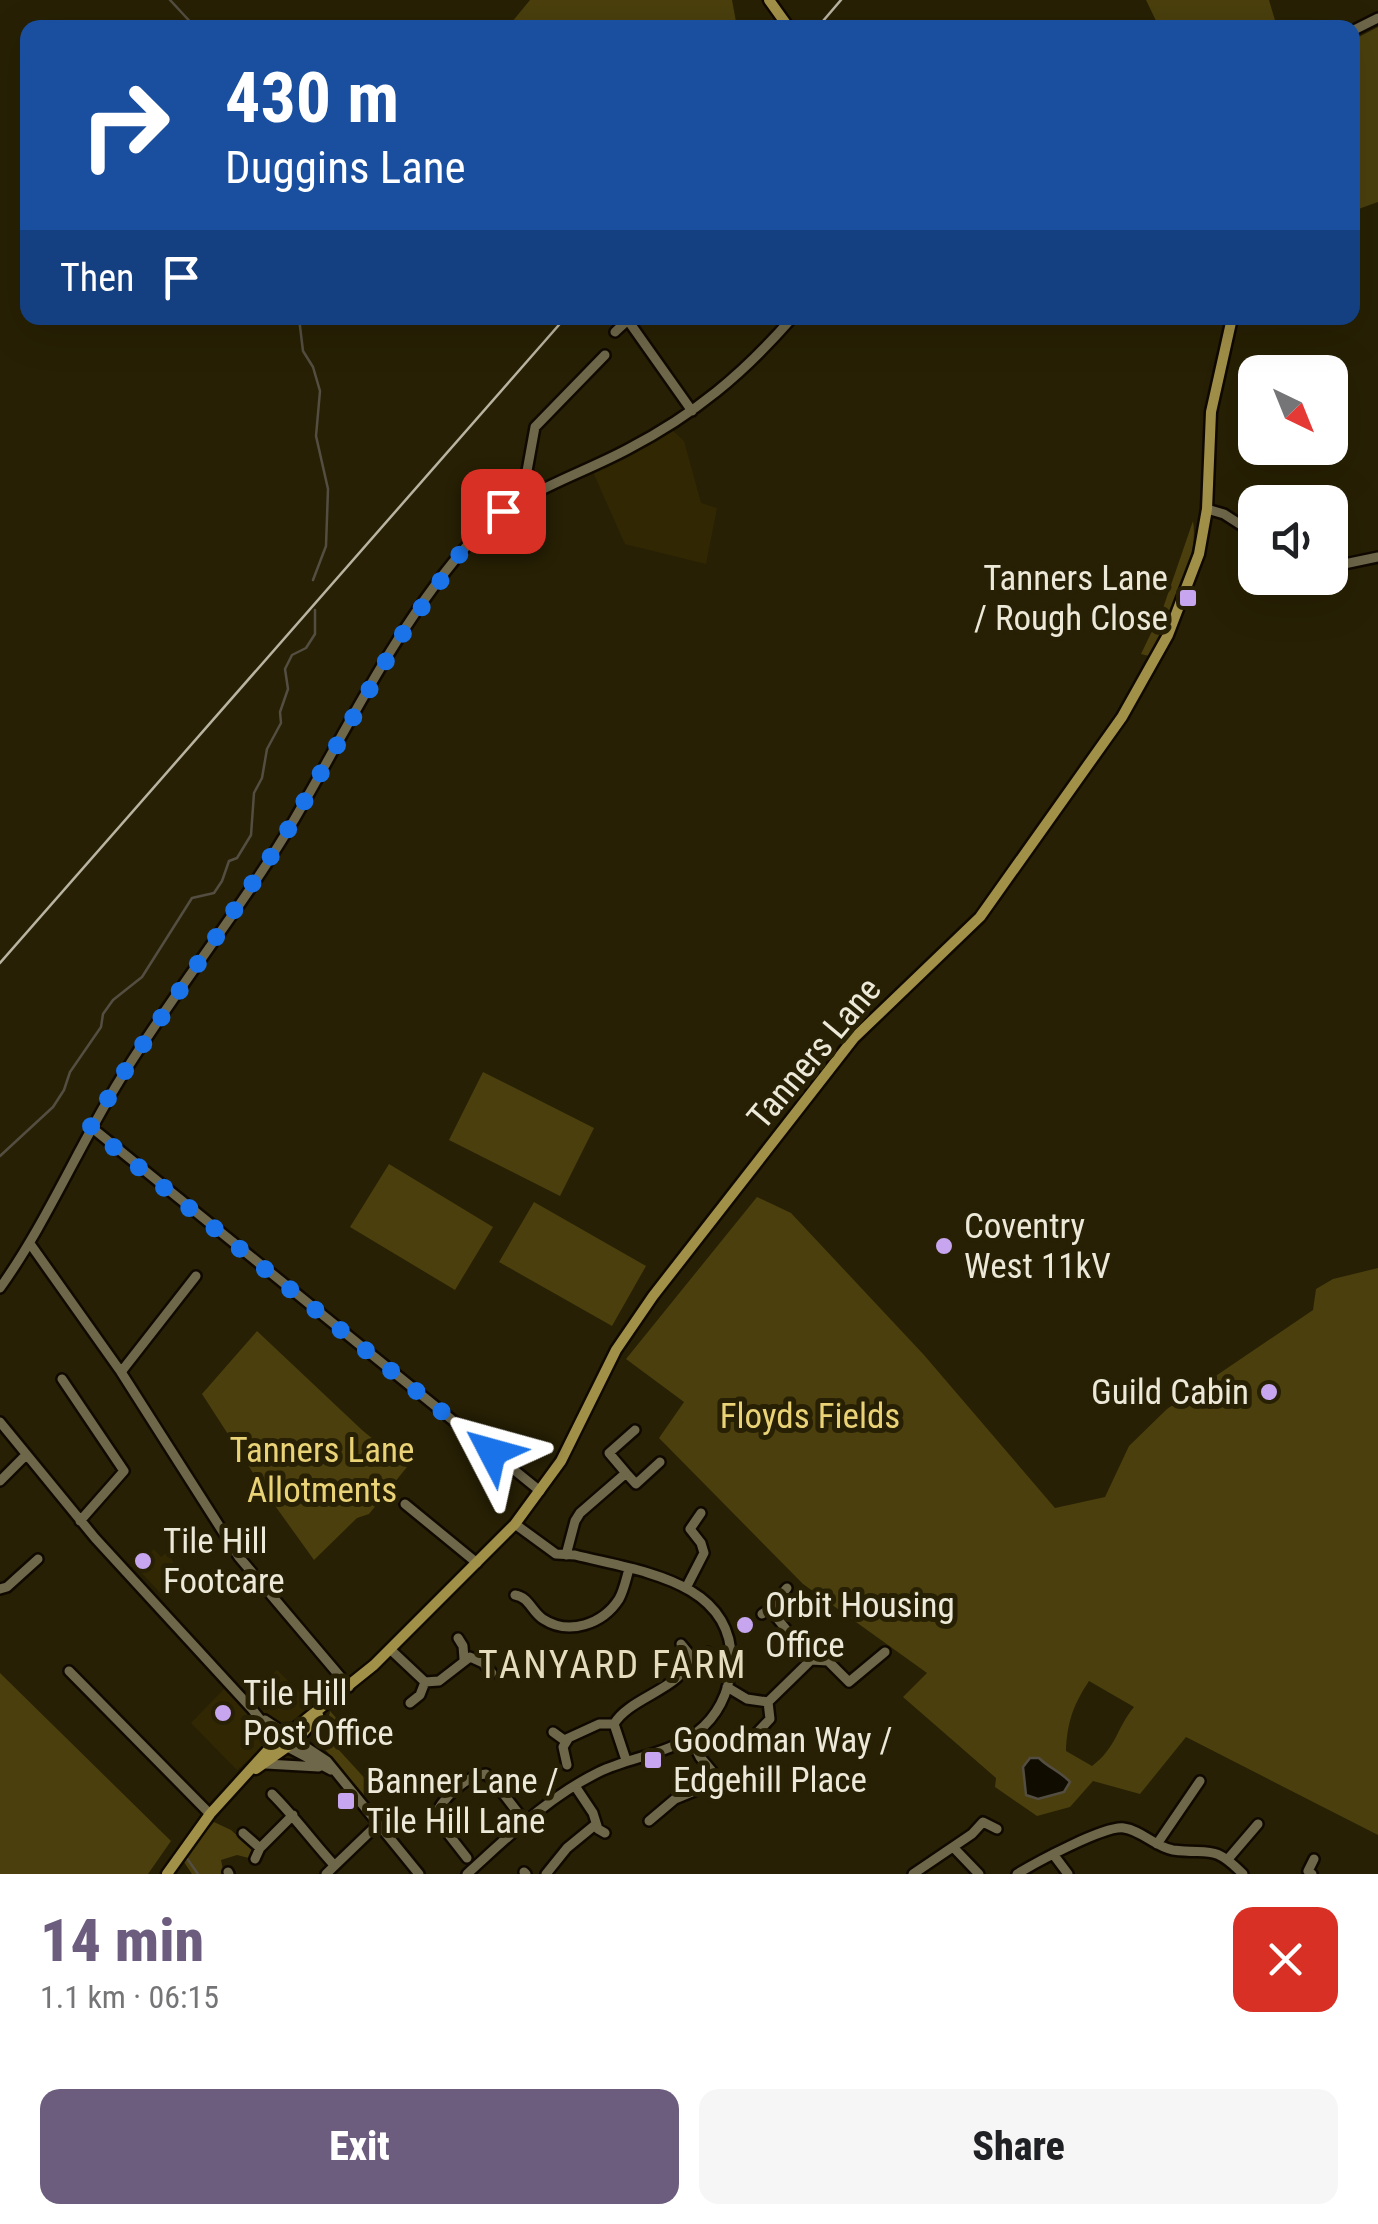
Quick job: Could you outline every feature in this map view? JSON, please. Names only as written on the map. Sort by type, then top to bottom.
[{"type":"main road","name":"Tanners Lane","points":[[288,1741],[390,1650],[515,1524],[576,1436],[616,1350],[653,1296],[854,1038],[980,917],[1122,717],[1147,677],[1199,554],[1208,509],[1211,412],[1230,325]]},
{"type":"main road","points":[[250,1772],[266,1764],[288,1741]]},
{"type":"main road","points":[[167,1874],[210,1814],[250,1772],[288,1741]]},
{"type":"street","points":[[615,332],[622,325]]},
{"type":"street","points":[[633,325],[692,410]]},
{"type":"street","points":[[0,1288],[31,1245],[90,1128],[123,1074],[282,840],[397,642],[473,539],[503,511],[626,450],[692,410],[751,364],[786,325]]},
{"type":"street","points":[[539,491],[527,470],[535,427],[603,358],[609,371]]},
{"type":"street","points":[[1208,509],[1238,523]]},
{"type":"street","points":[[1348,564],[1378,558]]},
{"type":"street","points":[[90,1128],[540,1491]]},
{"type":"street","points":[[31,1245],[121,1372],[239,1557],[349,1687]]},
{"type":"street","points":[[121,1372],[196,1276]]},
{"type":"street","points":[[62,1378],[124,1471],[124,1476],[80,1521]]},
{"type":"street","points":[[0,1422],[80,1521],[252,1708],[288,1741],[319,1754],[420,1874]]},
{"type":"street","points":[[634,1430],[609,1453],[636,1484],[660,1462]]},
{"type":"street","points":[[0,1481],[25,1456]]},
{"type":"street","points":[[566,1555],[575,1520],[626,1473]]},
{"type":"street","points":[[405,1504],[476,1563]]},
{"type":"street","points":[[691,1532],[694,1518],[701,1513]]},
{"type":"street","points":[[467,1874],[525,1822],[574,1786],[626,1760],[690,1737],[716,1712],[727,1687],[731,1656],[720,1619],[687,1586],[549,1550],[515,1524]]},
{"type":"street","points":[[680,1536],[691,1532]]},
{"type":"street","points":[[687,1586],[704,1553],[701,1542],[691,1532]]},
{"type":"street","points":[[0,1589],[38,1558]]},
{"type":"street","points":[[528,1586],[520,1596],[547,1622],[582,1627],[618,1601],[629,1570]]},
{"type":"street","points":[[786,1588],[773,1600],[767,1613],[811,1660],[828,1661],[848,1682],[886,1652]]},
{"type":"street","points":[[458,1638],[465,1651],[464,1660]]},
{"type":"street","points":[[681,1644],[690,1659]]},
{"type":"street","points":[[390,1650],[425,1682],[439,1681],[464,1660],[478,1659],[492,1673]]},
{"type":"street","points":[[553,1732],[560,1739],[568,1739],[599,1724],[614,1724],[632,1704],[660,1691],[686,1668],[690,1659],[707,1652]]},
{"type":"street","points":[[768,1702],[811,1660]]},
{"type":"street","points":[[69,1671],[210,1814]]},
{"type":"street","points":[[410,1704],[420,1695],[425,1682]]},
{"type":"street","points":[[727,1687],[747,1699],[768,1702]]},
{"type":"street","points":[[738,1735],[747,1742],[754,1737],[770,1719],[768,1702]]},
{"type":"street","points":[[614,1724],[626,1760]]},
{"type":"street","points":[[690,1737],[716,1776],[729,1785]]},
{"type":"street","points":[[754,1737],[754,1748]]},
{"type":"street","points":[[567,1765],[563,1747],[568,1739]]},
{"type":"street","points":[[266,1764],[305,1764],[332,1770]]},
{"type":"street","points":[[468,1858],[435,1817],[439,1806],[475,1774],[481,1772],[492,1779],[525,1822]]},
{"type":"street","points":[[648,1804],[653,1818],[675,1799],[704,1787],[716,1776]]},
{"type":"street","points":[[1156,1844],[1200,1781]]},
{"type":"street","points":[[574,1786],[593,1813],[595,1825],[605,1833]]},
{"type":"street","points":[[272,1794],[334,1865]]},
{"type":"street","points":[[256,1860],[260,1848],[293,1815]]},
{"type":"street","points":[[913,1874],[972,1834],[983,1822],[997,1829]]},
{"type":"street","points":[[326,1874],[378,1824]]},
{"type":"street","points":[[1228,1858],[1258,1824]]},
{"type":"street","points":[[546,1874],[567,1848],[595,1825]]},
{"type":"street","points":[[1017,1874],[1116,1828],[1130,1830],[1170,1850],[1209,1851],[1228,1858],[1243,1874]]},
{"type":"street","points":[[243,1832],[260,1848]]},
{"type":"street","points":[[953,1847],[979,1874]]},
{"type":"street","points":[[1053,1854],[1068,1874]]},
{"type":"street","points":[[1308,1873],[1314,1859]]},
{"type":"shaded area","points":[[671,429],[684,441],[701,503],[717,508],[706,564],[625,544],[593,472]]},
{"type":"shaded area","points":[[154,1549],[161,1557],[167,1552],[184,1579],[165,1598],[136,1567]]},
{"type":"shaded area","points":[[277,1670],[312,1704],[237,1770],[191,1723],[225,1688],[242,1703]]},
{"type":"shaded area","points":[[1030,1758],[1039,1758],[1070,1782],[1064,1792],[1038,1799],[1026,1795],[1023,1767]]},
{"type":"green space","points":[[530,0],[732,0],[736,20],[514,20]]},
{"type":"green space","points":[[1146,0],[1269,0],[1275,20],[1156,20]]},
{"type":"green space","points":[[1378,27],[1378,202],[1360,208],[1360,36]]},
{"type":"green space","points":[[1193,521],[1191,554],[1180,590],[1149,656],[1141,654],[1163,608]]},
{"type":"green space","points":[[483,1072],[594,1128],[560,1196],[449,1140]]},
{"type":"green space","points":[[389,1164],[493,1227],[455,1290],[350,1227]]},
{"type":"green space","name":"Floyds Fields","points":[[757,1197],[791,1213],[924,1355],[1055,1508],[1105,1497],[1129,1446],[1167,1409],[1313,1310],[1316,1289],[1333,1279],[1378,1268],[1378,1835],[1186,1737],[1140,1794],[1093,1781],[1070,1807],[1037,1816],[995,1787],[996,1778],[903,1697],[927,1673],[803,1584],[659,1438],[684,1402],[626,1359]],"holes":[[[1089,1681],[1134,1707],[1107,1752],[1092,1766],[1066,1751],[1072,1714]]]},
{"type":"green space","points":[[534,1202],[646,1266],[612,1326],[499,1262]]},
{"type":"green space","name":"Tanners Lane Allotments","points":[[257,1331],[407,1467],[369,1514],[357,1518],[314,1560],[202,1394]]},
{"type":"green space","points":[[0,1673],[171,1841],[148,1874],[0,1874]]},
{"type":"green space","points":[[330,1711],[351,1735],[338,1749],[370,1784],[364,1795],[323,1747]]},
{"type":"green space","points":[[214,1822],[231,1830],[254,1851],[249,1858],[237,1855],[221,1860],[224,1874],[192,1874],[182,1859]]},
{"type":"waterway","points":[[170,0],[189,20]]},
{"type":"waterway","points":[[300,325],[303,351],[320,391],[316,436],[328,489],[326,546],[313,580]]},
{"type":"waterway","points":[[0,1156],[53,1107],[113,1000],[142,977],[192,898],[214,893],[229,861],[237,858],[251,835],[254,793],[262,778],[267,749],[281,723],[280,712],[288,689],[285,669],[292,655],[306,648],[315,634],[315,610]]},
{"type":"waterway","points":[[186,1857],[198,1874]]},
{"type":"railway","points":[[824,20],[841,0]]},
{"type":"railway","points":[[0,963],[559,325]]},
{"type":"place","name":"Tanners Lane / Rough Close","points":[[1188,598]]},
{"type":"place","name":"Coventry West 11kV","points":[[944,1246]]},
{"type":"place","name":"Guild Cabin","points":[[1269,1392]]},
{"type":"place","name":"Tile Hill Footcare","points":[[143,1561]]},
{"type":"place","name":"Orbit Housing Office","points":[[745,1625]]},
{"type":"place","name":"Tile Hill Post Office","points":[[223,1713]]},
{"type":"place","name":"Goodman Way / Edgehill Place","points":[[653,1760]]},
{"type":"place","name":"Banner Lane / Tile Hill Lane","points":[[346,1801]]},
{"type":"district","name":"TANYARD FARM","points":[[613,1665]]},
{"type":"route","points":[[492,1452],[90,1128],[282,840],[397,642],[459,555],[503,511]]}]
